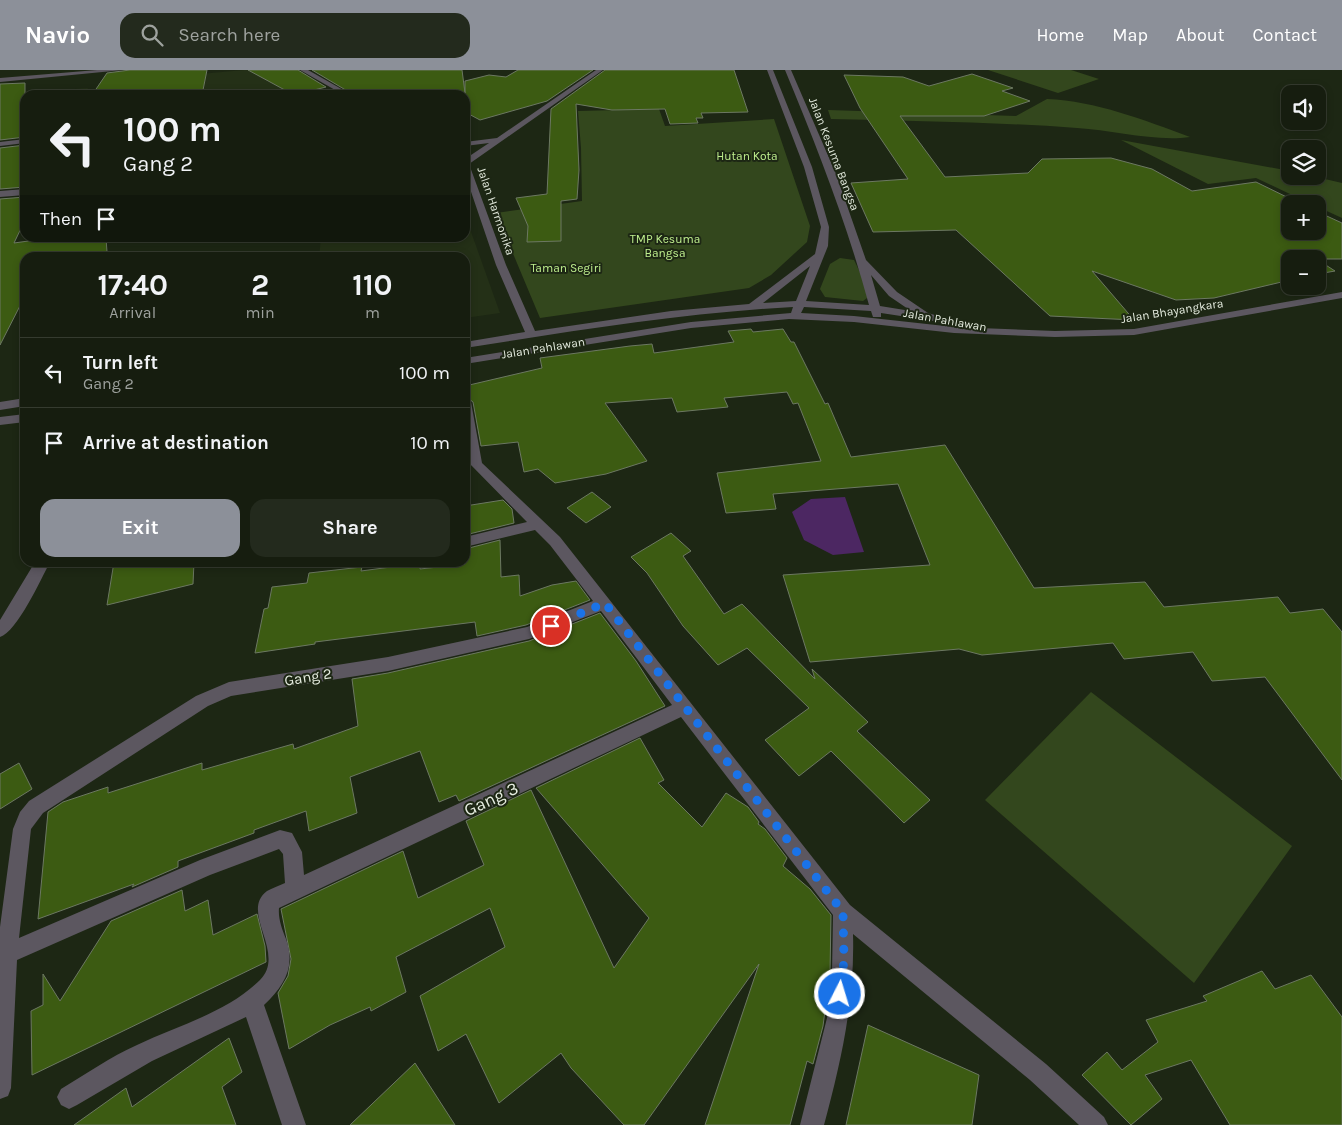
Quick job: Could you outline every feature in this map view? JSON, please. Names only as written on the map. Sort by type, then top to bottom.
[{"type":"street","points":[[0,80],[120,70]]},
{"type":"street","points":[[303,70],[340,90]]},
{"type":"street","name":"Jalan Harmonika","points":[[470,160],[600,70]]},
{"type":"street","name":"Jalan Kesuma Bangsa","points":[[770,70],[801,123],[858,247],[873,308],[880,322]]},
{"type":"street","name":"Jalan Kesuma Bangsa","points":[[788,70],[801,123],[808,168],[825,228],[823,246],[817,256]]},
{"type":"street","points":[[470,143],[500,140]]},
{"type":"street","points":[[0,144],[20,142]]},
{"type":"street","name":"Jalan Harmonika","points":[[470,176],[501,265],[532,335]]},
{"type":"street","points":[[0,194],[20,192]]},
{"type":"street","points":[[470,199],[479,198]]},
{"type":"street","points":[[795,317],[798,304],[817,256]]},
{"type":"street","points":[[750,308],[817,256]]},
{"type":"street","points":[[861,259],[894,294],[927,316]]},
{"type":"street","name":"Jalan Bhayangkara","points":[[1004,330],[1055,334],[1134,332],[1342,295]]},
{"type":"street","name":"Jalan Pahlawan","points":[[470,343],[640,317],[798,304],[873,308],[1004,330]]},
{"type":"street","points":[[1134,332],[1147,339],[1342,305]]},
{"type":"street","name":"Jalan Pahlawan","points":[[470,360],[690,325],[742,319],[795,317],[880,322],[954,330],[1004,330]]},
{"type":"street","points":[[0,406],[20,403]]},
{"type":"street","points":[[0,421],[20,419]]},
{"type":"street","points":[[470,430],[476,464],[538,524],[605,603],[843,912],[1038,1072],[1096,1125]]},
{"type":"street","points":[[470,541],[538,524]]},
{"type":"street","points":[[0,631],[9,620],[40,567]]},
{"type":"street","name":"Gang 2","points":[[4,955],[22,829],[27,818],[36,807],[202,701],[229,689],[388,664],[529,634],[605,603]]},
{"type":"street","name":"Gang 3","points":[[252,1002],[275,979],[280,965],[281,957],[268,911],[270,903],[295,889],[685,707]]},
{"type":"street","points":[[0,1088],[4,955],[207,867],[280,839],[285,840],[292,852],[295,889]]},
{"type":"street","points":[[812,1125],[832,1045],[839,1004],[844,960],[843,912]]},
{"type":"street","points":[[68,1097],[143,1054],[195,1032],[252,1002],[294,1125]]},
{"type":"shaded area","points":[[244,70],[286,70],[327,90],[184,90],[200,74]]},
{"type":"shaded area","points":[[88,88],[87,90],[63,90]]},
{"type":"shaded area","points":[[20,93],[20,138],[0,140],[0,95]]},
{"type":"shaded area","points":[[470,229],[500,313],[470,317],[470,252],[320,252],[321,242],[470,242]]},
{"type":"shaded area","points":[[845,497],[864,552],[833,555],[804,540],[792,512],[811,499]]},
{"type":"green space","points":[[988,70],[1071,70],[1099,79],[1058,93]]},
{"type":"green space","points":[[1047,99],[1102,107],[1190,137],[1163,138],[1091,129],[1016,124],[831,119],[828,110],[1016,116]]},
{"type":"green space","points":[[659,109],[665,126],[774,119],[810,226],[807,242],[771,275],[749,288],[540,318],[496,213],[582,201],[578,111]]},
{"type":"green space","points":[[1121,140],[1281,169],[1281,185],[1326,185],[1326,179],[1342,183],[1342,218],[1326,211],[1326,195],[1292,195],[1256,178],[1208,184]]},
{"type":"green space","points":[[840,258],[854,260],[871,295],[863,301],[825,297],[820,289],[830,264]]},
{"type":"green space","points":[[1091,692],[1292,846],[1194,983],[985,800]]},
{"type":"building","points":[[130,70],[207,70],[203,90],[95,90],[107,73]]},
{"type":"building","points":[[248,70],[298,70],[326,87],[314,90],[285,90]]},
{"type":"building","points":[[312,70],[462,70],[465,90],[346,90]]},
{"type":"building","points":[[518,70],[593,70],[547,101],[480,120],[470,115],[470,90],[465,90],[465,81],[489,75],[506,77]]},
{"type":"building","points":[[605,70],[734,70],[748,112],[701,113],[703,118],[696,118],[698,123],[670,124],[665,109],[612,110],[576,104],[579,170],[577,199],[561,201],[561,241],[527,242],[528,226],[516,198],[547,194],[551,109]]},
{"type":"building","points":[[972,74],[1013,88],[1002,91],[1030,101],[984,116],[900,116],[945,177],[1028,173],[1042,159],[1111,158],[1152,169],[1192,191],[1256,182],[1283,195],[1281,195],[1281,240],[1326,240],[1326,216],[1342,223],[1342,259],[1326,259],[1326,250],[1281,250],[1281,282],[1214,298],[1176,300],[1092,271],[1134,320],[1050,316],[956,230],[873,232],[851,183],[908,179],[860,108],[844,75],[903,77],[929,86]]},
{"type":"building","points":[[25,83],[25,90],[20,90],[20,138],[0,140],[0,84]]},
{"type":"building","points":[[20,146],[20,187],[0,189],[0,148]]},
{"type":"building","points":[[20,197],[20,230],[14,243],[106,242],[107,252],[20,252],[20,306],[0,345],[0,199]]},
{"type":"building","points":[[1326,265],[1335,271],[1326,273]]},
{"type":"building","points":[[751,329],[753,332],[783,329],[791,342],[794,342],[825,404],[828,403],[851,457],[945,445],[1034,588],[1145,582],[1164,607],[1278,597],[1290,613],[1323,609],[1342,632],[1342,780],[1265,677],[1212,681],[1193,652],[1124,659],[1113,643],[982,655],[959,649],[810,662],[783,575],[930,565],[898,484],[773,494],[776,509],[726,513],[717,473],[821,461],[798,403],[793,404],[787,392],[724,398],[728,407],[677,412],[672,398],[605,403],[647,461],[606,474],[555,483],[538,469],[524,472],[518,442],[481,446],[473,402],[470,400],[470,385],[542,368],[540,358],[652,344],[654,353],[734,342],[728,331]]},
{"type":"building","points":[[592,492],[611,507],[586,523],[567,508]]},
{"type":"building","points":[[503,500],[512,509],[514,523],[470,534],[470,505]]},
{"type":"building","points":[[671,533],[691,551],[683,556],[724,614],[742,604],[815,679],[812,669],[868,722],[857,731],[930,800],[904,823],[831,751],[799,776],[765,740],[809,708],[747,648],[718,665],[683,626],[647,573],[631,557]]},
{"type":"building","points":[[500,540],[501,577],[519,575],[520,596],[552,585],[576,581],[590,600],[526,625],[477,636],[475,622],[315,642],[315,644],[255,653],[264,609],[268,608],[272,587],[307,583],[309,573],[362,567],[361,571],[391,567],[420,567],[420,569],[470,567],[470,548]]},
{"type":"building","points":[[113,567],[194,567],[193,584],[107,605]]},
{"type":"building","points":[[600,613],[636,661],[665,706],[459,801],[456,795],[439,802],[420,751],[350,777],[357,813],[309,831],[306,811],[254,830],[254,833],[178,861],[178,867],[132,887],[134,884],[38,919],[48,812],[63,802],[108,787],[108,793],[202,763],[202,770],[293,744],[294,749],[358,726],[352,679],[388,673],[529,641]]},
{"type":"building","points":[[640,738],[664,780],[658,783],[702,827],[726,793],[748,807],[759,822],[758,824],[765,829],[787,858],[783,866],[810,889],[831,915],[830,973],[823,1026],[813,1064],[807,1061],[790,1125],[705,1125],[759,964],[644,1125],[624,1125],[571,1068],[561,1053],[499,1103],[466,1034],[438,1051],[420,996],[505,947],[490,908],[396,957],[406,992],[371,1011],[370,1007],[330,1025],[289,1049],[278,993],[288,976],[291,959],[281,909],[403,851],[418,898],[484,865],[466,821],[531,790],[614,968],[649,918],[536,788]]},
{"type":"building","points":[[19,763],[32,789],[0,809],[0,774]]},
{"type":"building","points":[[182,890],[185,911],[208,900],[213,935],[257,914],[265,946],[266,962],[32,1075],[31,1011],[43,1005],[43,974],[60,1001],[111,921]]},
{"type":"building","points":[[1262,971],[1275,989],[1311,975],[1342,1017],[1342,1125],[1230,1125],[1191,1060],[1145,1075],[1162,1099],[1131,1125],[1082,1075],[1107,1052],[1122,1070],[1158,1042],[1146,1020],[1207,1001],[1203,996]]},
{"type":"building","points":[[868,1025],[979,1075],[972,1125],[846,1125]]},
{"type":"building","points":[[229,1038],[242,1072],[222,1087],[236,1125],[74,1125],[126,1088],[132,1107]]},
{"type":"building","points":[[415,1063],[455,1125],[350,1125]]},
{"type":"route","points":[[551,626],[605,603],[843,912],[844,960],[840,994]]},
{"type":"park label","name":"Hutan Kota","points":[[747,156]]},
{"type":"park label","name":"TMP Kesuma Bangsa","points":[[665,246]]},
{"type":"park label","name":"Taman Segiri","points":[[566,268]]}]
